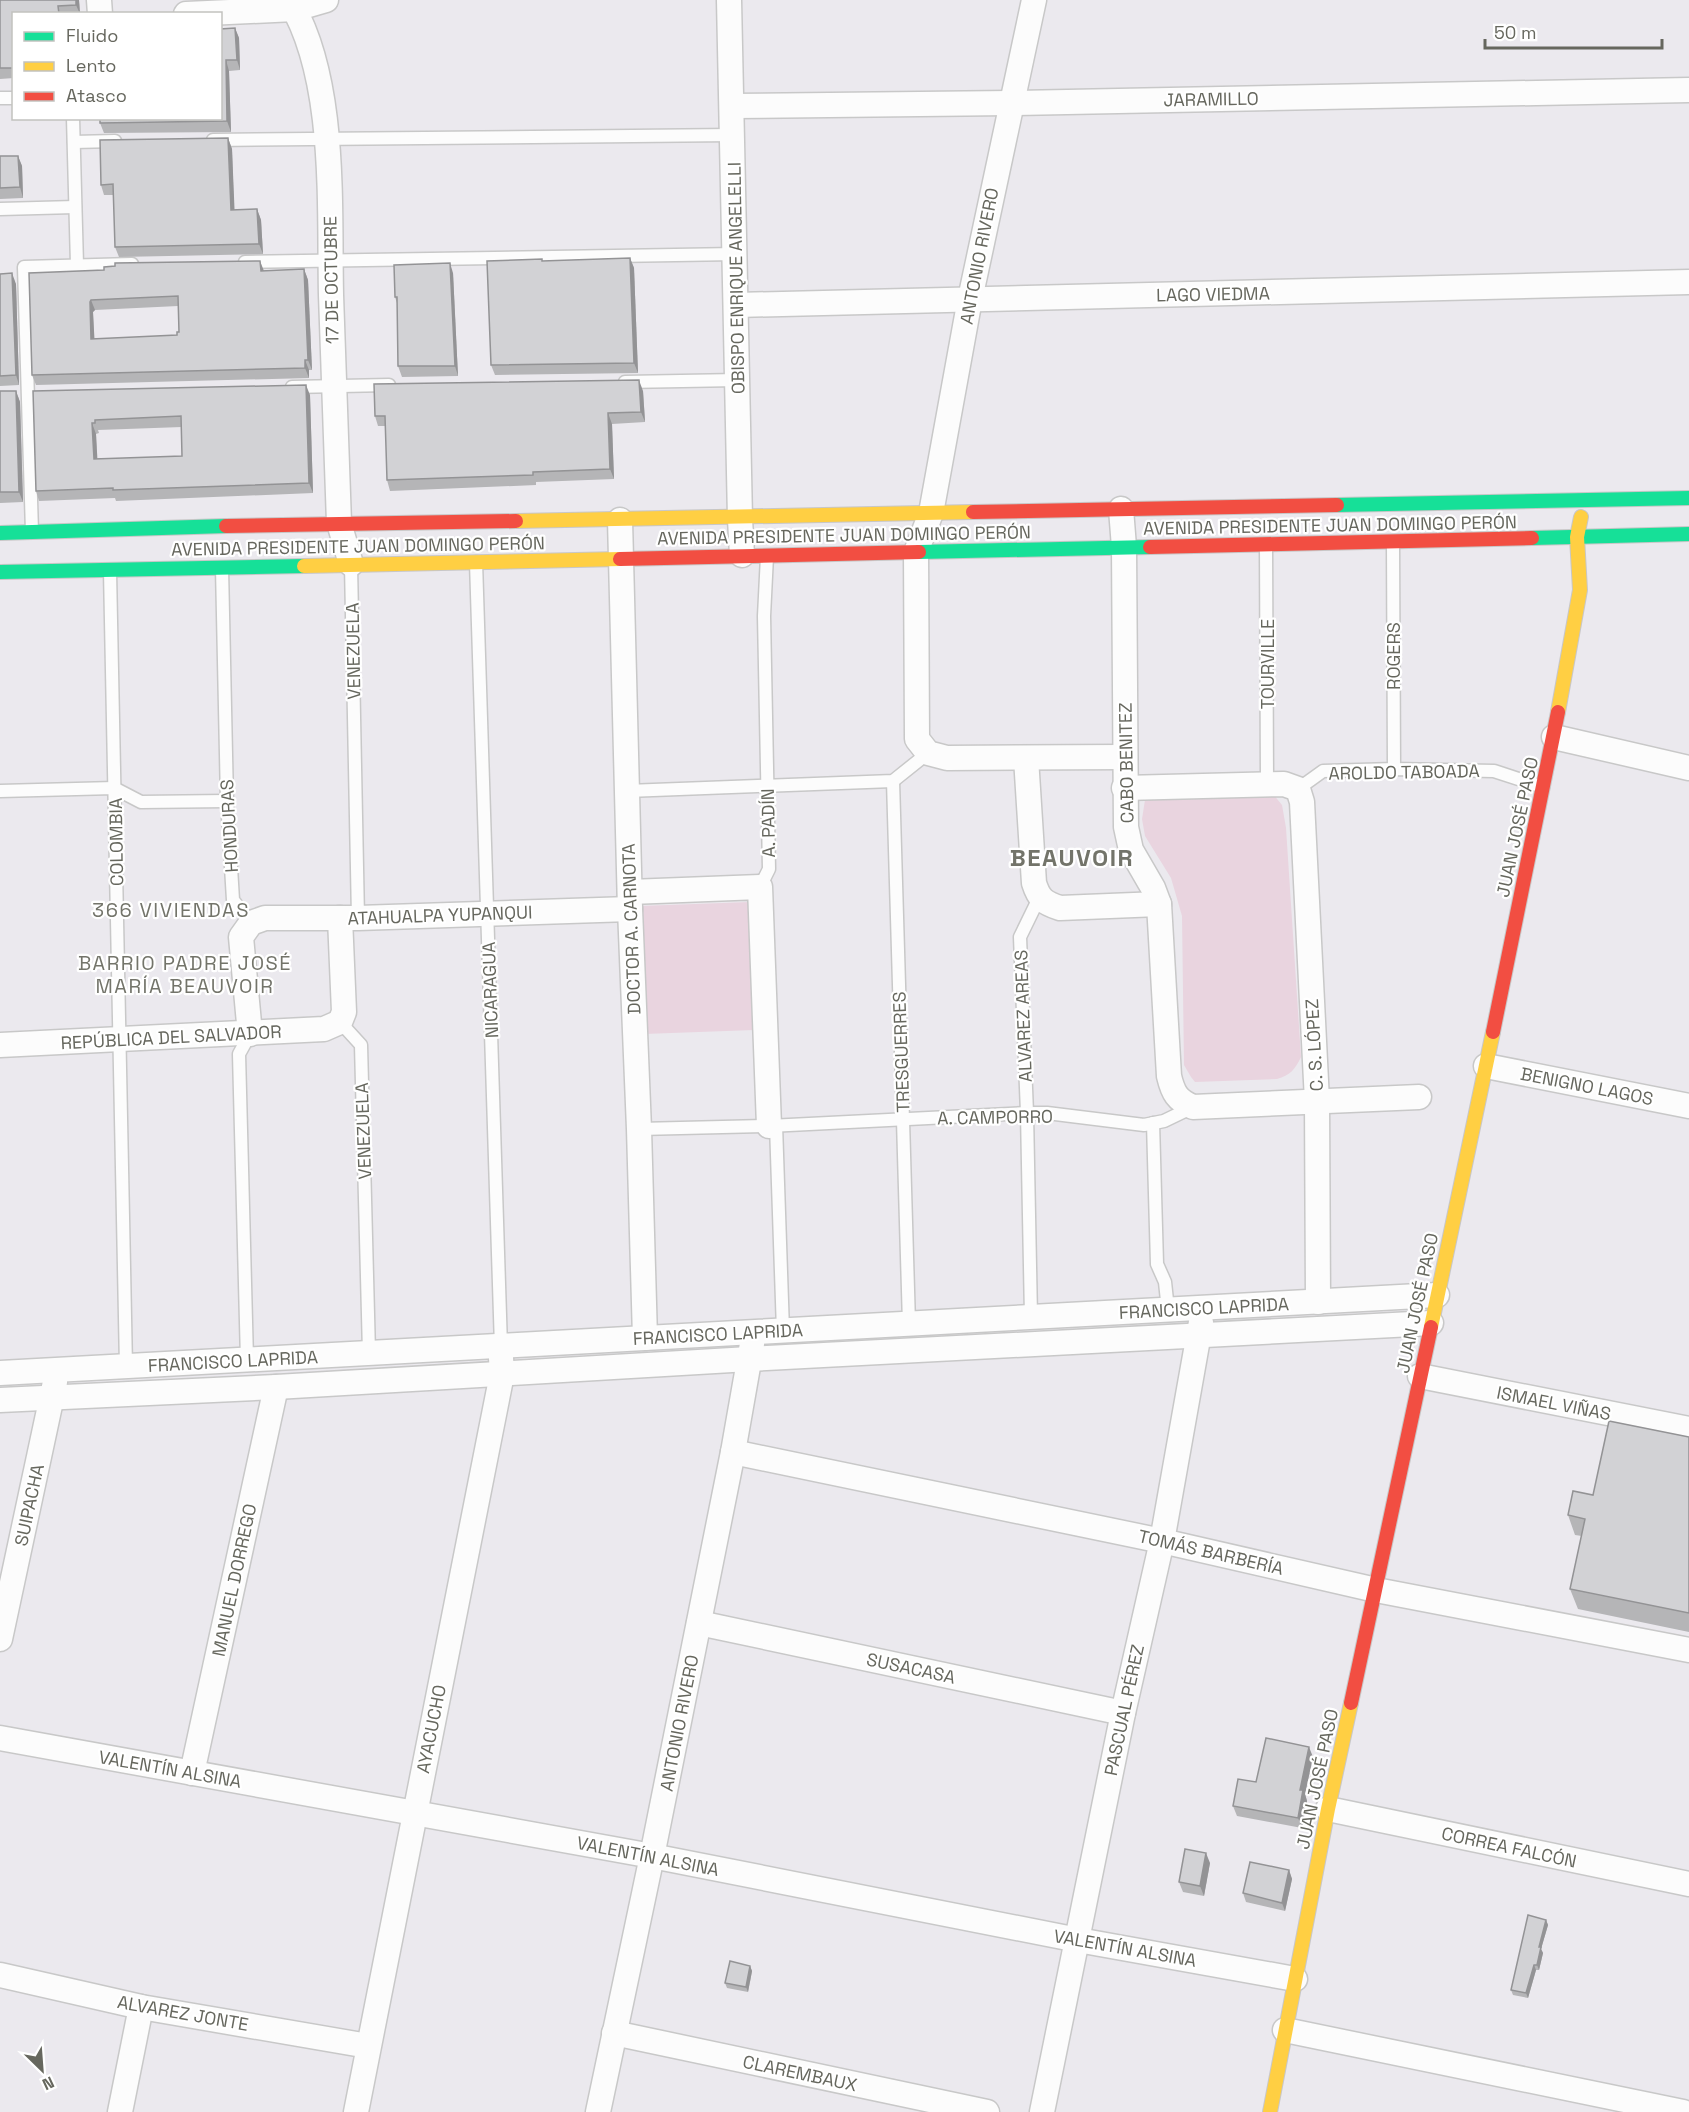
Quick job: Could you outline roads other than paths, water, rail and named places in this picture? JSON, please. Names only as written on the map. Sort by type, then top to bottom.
[{"type":"main road","name":"AVENIDA PRESIDENTE JUAN DOMINGO PERÓN","points":[[0,533],[339,523],[740,519],[1689,498]]},
{"type":"main road","name":"JUAN JOSÉ PASO","points":[[1270,2112],[1328,1809],[1554,737],[1580,590],[1577,537],[1585,500]]},
{"type":"main road","name":"AVENIDA PRESIDENTE JUAN DOMINGO PERÓN","points":[[0,572],[1689,534]]},
{"type":"street","points":[[210,12],[326,0]]},
{"type":"street","name":"OBISPO ENRIQUE ANGELELLI","points":[[729,0],[742,555]]},
{"type":"street","name":"ANTONIO RIVERO","points":[[931,513],[970,299],[1010,103],[1034,0]]},
{"type":"street","name":"17 DE OCTUBRE","points":[[292,5],[307,38],[318,74],[327,138],[339,523],[351,564]]},
{"type":"street","name":"JARAMILLO","points":[[732,105],[1010,103],[1689,90]]},
{"type":"street","name":"LAGO VIEDMA","points":[[736,305],[1689,282]]},
{"type":"street","name":"CABO BENITEZ","points":[[1121,509],[1124,548],[1126,827],[1131,850],[1154,888],[1159,904],[1169,1076],[1173,1092],[1181,1101],[1193,1107]]},
{"type":"street","points":[[931,513],[916,552],[917,740],[928,753],[947,758],[1124,757]]},
{"type":"street","name":"DOCTOR A. CARNOTA","points":[[620,520],[645,1338]]},
{"type":"street","points":[[1554,737],[1689,768]]},
{"type":"street","points":[[1026,758],[1034,883],[1039,898],[1047,904],[1060,908],[1159,904]]},
{"type":"street","points":[[1124,788],[1284,784],[1298,789]]},
{"type":"street","name":"C. S. LÓPEZ","points":[[1298,789],[1302,802],[1317,1101],[1318,1302]]},
{"type":"street","name":"ATAHUALPA YUPANQUI","points":[[251,923],[265,918],[349,918],[488,913],[760,887]]},
{"type":"street","name":"A. PADÍN","points":[[760,887],[772,1125]]},
{"type":"street","name":"VENEZUELA","points":[[340,1022],[344,1012],[349,918]]},
{"type":"street","points":[[250,1034],[241,937],[251,923]]},
{"type":"street","name":"REPÚBLICA DEL SALVADOR","points":[[0,1045],[324,1029],[340,1022]]},
{"type":"street","name":"BENIGNO LAGOS","points":[[1486,1066],[1689,1106]]},
{"type":"street","name":"A. CAMPORRO","points":[[1193,1107],[1419,1097]]},
{"type":"street","name":"FRANCISCO LAPRIDA","points":[[0,1373],[1437,1295]]},
{"type":"street","name":"PASCUAL PÉREZ","points":[[1042,2112],[1123,1713],[1162,1540],[1204,1308]]},
{"type":"street","name":"FRANCISCO LAPRIDA","points":[[0,1400],[276,1387],[1431,1323]]},
{"type":"street","name":"ANTONIO RIVERO","points":[[598,2112],[699,1623],[754,1332]]},
{"type":"street","name":"AYACUCHO","points":[[356,2112],[502,1374],[501,1347]]},
{"type":"street","name":"SUIPACHA","points":[[0,1639],[57,1371]]},
{"type":"street","name":"ISMAEL VIÑAS","points":[[1420,1376],[1689,1429]]},
{"type":"street","name":"MANUEL DORREGO","points":[[192,1773],[276,1387]]},
{"type":"street","name":"TOMÁS BARBERÍA","points":[[733,1452],[1162,1540],[1376,1590],[1689,1650]]},
{"type":"street","name":"SUSACASA","points":[[699,1623],[1123,1713]]},
{"type":"street","name":"VALENTÍN ALSINA","points":[[0,1738],[652,1856],[1078,1940],[1295,1979]]},
{"type":"street","name":"CORREA FALCÓN","points":[[1328,1809],[1689,1884]]},
{"type":"street","name":"ALVAREZ JONTE","points":[[0,1975],[141,2007],[368,2046]]},
{"type":"street","points":[[120,2112],[141,2007]]},
{"type":"street","points":[[1286,2030],[1683,2112]]},
{"type":"street","name":"CLAREMBAUX","points":[[614,2033],[987,2112]]},
{"type":"lane","points":[[73,120],[77,265]]},
{"type":"lane","points":[[200,140],[733,135]]},
{"type":"lane","points":[[74,142],[131,141]]},
{"type":"lane","points":[[0,209],[75,207]]},
{"type":"lane","points":[[227,262],[736,254]]},
{"type":"lane","points":[[32,532],[24,267],[146,264]]},
{"type":"lane","points":[[607,382],[738,380]]},
{"type":"lane","points":[[275,387],[405,385]]},
{"type":"lane","name":"ROGERS","points":[[1393,542],[1394,769]]},
{"type":"lane","name":"TOURVILLE","points":[[1266,544],[1267,784]]},
{"type":"lane","name":"A. PADÍN","points":[[760,887],[769,869],[764,616],[767,555]]},
{"type":"lane","name":"NICARAGUA","points":[[476,561],[501,1347]]},
{"type":"lane","name":"VENEZUELA","points":[[349,918],[351,564]]},
{"type":"lane","name":"HONDURAS","points":[[222,567],[227,801],[233,900],[251,923]]},
{"type":"lane","name":"COLOMBIA","points":[[110,570],[126,1367]]},
{"type":"lane","points":[[627,791],[893,781],[928,753]]},
{"type":"lane","name":"AROLDO TABOADA","points":[[1298,789],[1323,771],[1394,769],[1494,771],[1544,788]]},
{"type":"lane","name":"TRESGUERRES","points":[[893,781],[909,1324]]},
{"type":"lane","points":[[0,791],[114,788],[141,802],[227,801]]},
{"type":"lane","name":"ALVAREZ AREAS","points":[[1031,1317],[1027,1113],[1020,937],[1039,898]]},
{"type":"lane","name":"VENEZUELA","points":[[340,1022],[361,1045],[369,1353]]},
{"type":"lane","points":[[247,1360],[239,1054],[250,1034]]},
{"type":"lane","name":"A. CAMPORRO","points":[[639,1129],[1027,1113],[1047,1113],[1144,1125],[1164,1121],[1193,1107]]},
{"type":"lane","points":[[1153,1123],[1157,1264],[1165,1282],[1168,1310]]},
{"type":"lane","name":"A. PADÍN","points":[[772,1125],[783,1330]]},
{"type":"district","name":"BEAUVOIR","points":[[1072,857]]},
{"type":"district","name":"366 VIVIENDAS","points":[[171,910]]},
{"type":"district","name":"BARRIO PADRE JOSÉ MARÍA BEAUVOIR","points":[[185,974]]}]
